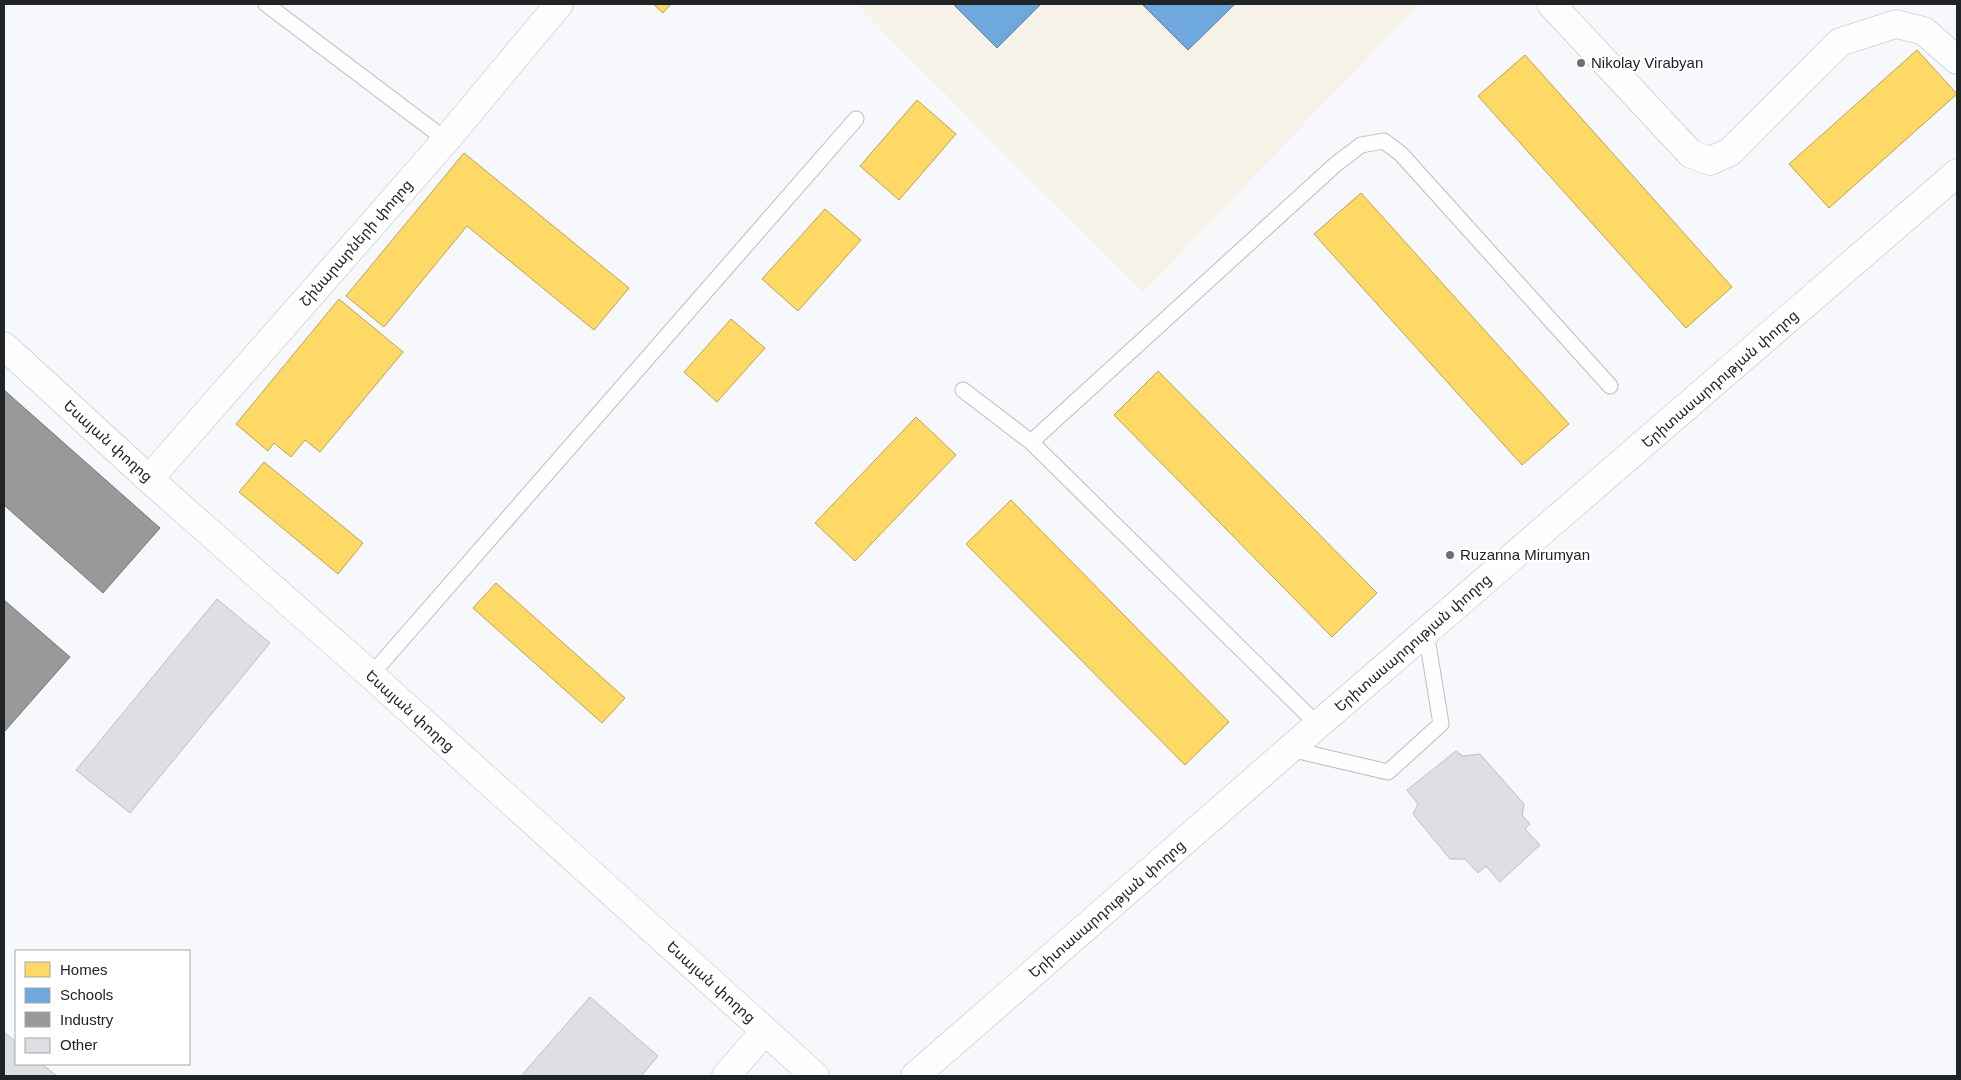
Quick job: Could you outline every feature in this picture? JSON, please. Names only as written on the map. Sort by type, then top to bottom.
[{"type":"street","name":"Շինարարների փողոց","points":[[149,479],[446,140],[559,4]]},
{"type":"street","points":[[1551,4],[1691,154],[1710,161],[1730,152],[1840,42],[1896,24],[1924,31],[1957,60]]},
{"type":"street","name":"Երիտասարդության փողոց","points":[[915,1076],[1290,749],[1957,173]]},
{"type":"street","name":"Եսայան փողոց","points":[[4,346],[149,479],[815,1076]]},
{"type":"street","points":[[726,1076],[765,1031]]},
{"type":"lane","points":[[266,4],[446,140]]},
{"type":"lane","points":[[371,676],[856,119]]},
{"type":"lane","points":[[1031,442],[1336,164],[1361,146],[1384,141],[1401,154],[1610,386]]},
{"type":"lane","points":[[963,390],[1031,442],[1318,725]]},
{"type":"lane","points":[[1290,749],[1388,772],[1441,724],[1426,632]]},
{"type":"shaded area","points":[[856,4],[1419,4],[1143,292]]},
{"type":"building: Homes","points":[[653,4],[671,4],[663,13]]},
{"type":"building: Homes","points":[[1917,50],[1957,94],[1829,208],[1789,164]]},
{"type":"building: Homes","points":[[1525,55],[1732,287],[1686,328],[1478,96]]},
{"type":"building: Homes","points":[[917,100],[956,134],[899,200],[860,166]]},
{"type":"building: Homes","points":[[464,153],[629,288],[594,330],[467,226],[384,327],[346,296]]},
{"type":"building: Homes","points":[[1361,193],[1569,424],[1522,465],[1314,234]]},
{"type":"building: Homes","points":[[825,209],[861,240],[798,311],[762,279]]},
{"type":"building: Homes","points":[[339,299],[403,352],[320,452],[305,440],[291,457],[274,443],[268,451],[236,424]]},
{"type":"building: Homes","points":[[731,319],[765,348],[717,402],[684,372]]},
{"type":"building: Homes","points":[[1158,371],[1377,593],[1332,637],[1114,415]]},
{"type":"building: Homes","points":[[916,417],[956,455],[855,561],[815,523]]},
{"type":"building: Homes","points":[[264,462],[363,543],[338,574],[239,492]]},
{"type":"building: Homes","points":[[1011,500],[1229,722],[1185,765],[966,544]]},
{"type":"building: Homes","points":[[496,583],[625,698],[602,723],[473,608]]},
{"type":"building: Schools","points":[[953,4],[1041,4],[997,48]]},
{"type":"building: Schools","points":[[1142,4],[1235,4],[1188,50]]},
{"type":"building: Industry","points":[[4,390],[160,528],[103,593],[4,505]]},
{"type":"building: Industry","points":[[4,600],[70,657],[4,732]]},
{"type":"building: Other","points":[[217,599],[270,643],[130,813],[76,770]]},
{"type":"building: Other","points":[[1456,751],[1463,756],[1480,754],[1524,804],[1522,815],[1530,824],[1525,829],[1540,845],[1500,882],[1486,866],[1478,873],[1465,859],[1450,859],[1413,814],[1418,804],[1407,790]]},
{"type":"building: Other","points":[[590,997],[658,1056],[641,1076],[521,1076]]},
{"type":"building: Other","points":[[4,1032],[15,1041],[15,1065],[43,1065],[57,1076],[4,1076]]},
{"type":"place","name":"Nikolay Virabyan","points":[[1581,63]]},
{"type":"place","name":"Ruzanna Mirumyan","points":[[1450,555]]}]
